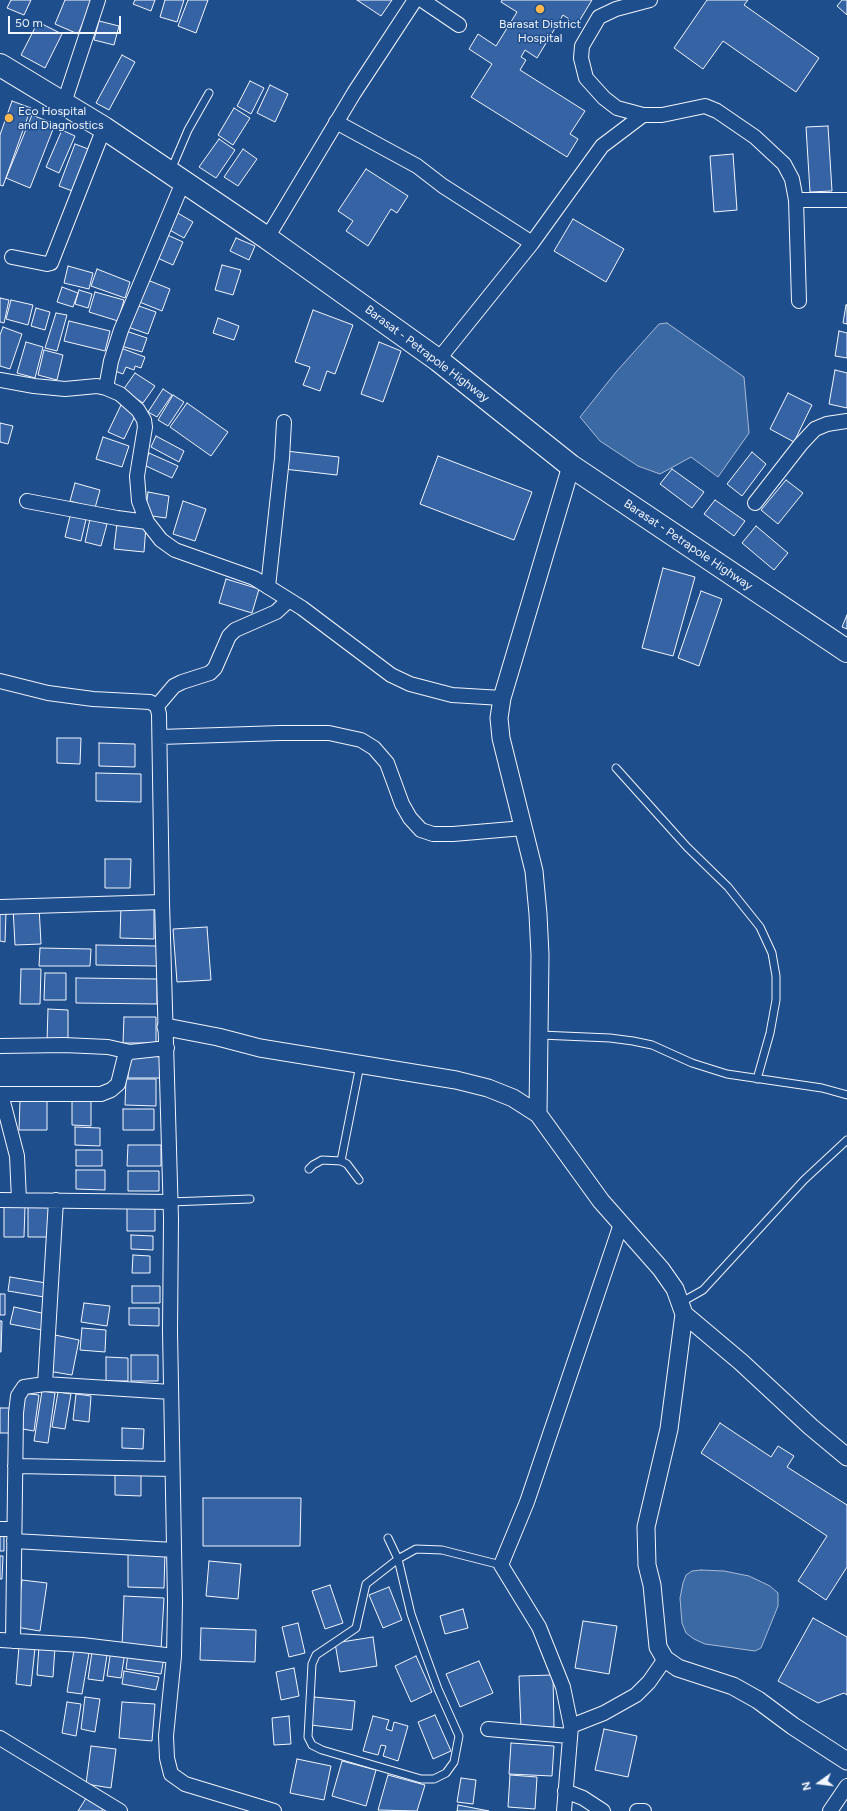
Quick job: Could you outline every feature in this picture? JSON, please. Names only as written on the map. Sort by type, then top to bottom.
[{"type":"highway","name":"Barasat - Petrapole Highway","points":[[0,65],[104,128],[267,238],[438,360],[571,466],[847,651]]},
{"type":"street","points":[[64,103],[98,0]]},
{"type":"street","points":[[267,238],[336,122],[414,0]]},
{"type":"street","points":[[422,0],[459,25]]},
{"type":"street","points":[[650,0],[616,9],[599,17],[582,46],[581,58],[586,78],[604,98],[617,108],[643,115],[662,115],[705,106],[717,111],[755,138],[784,164],[792,179],[796,200],[799,301]]},
{"type":"street","points":[[438,360],[532,243],[602,146],[643,115]]},
{"type":"street","points":[[336,122],[417,166],[443,186],[532,243]]},
{"type":"street","points":[[12,257],[47,264],[50,263],[104,128]]},
{"type":"street","points":[[106,388],[112,361],[128,312],[177,177]]},
{"type":"street","points":[[796,200],[847,200]]},
{"type":"street","points":[[0,380],[34,386],[65,389],[97,386],[106,388],[130,401],[144,420],[145,427],[137,476],[139,501],[147,522],[161,540],[175,550],[254,578],[289,600],[391,675],[410,684],[452,695],[502,698]]},
{"type":"street","points":[[755,503],[800,444],[815,429],[827,424],[847,421]]},
{"type":"street","points":[[268,587],[282,458],[284,422]]},
{"type":"street","points":[[538,1114],[540,955],[534,871],[501,738],[499,718],[502,698],[571,466]]},
{"type":"street","points":[[27,501],[117,518],[147,522]]},
{"type":"street","points":[[157,706],[174,686],[182,682],[210,674],[215,668],[229,636],[235,630],[276,612],[289,600]]},
{"type":"street","points":[[0,682],[48,693],[93,699],[139,700],[150,702],[157,706],[160,714],[162,902],[170,1202],[174,1550],[174,1656],[166,1736],[167,1758],[171,1774],[186,1784],[274,1811]]},
{"type":"street","points":[[160,738],[280,733],[329,733],[361,740],[374,748],[387,763],[402,804],[410,818],[421,830],[433,834],[453,834],[524,828]]},
{"type":"street","points":[[0,908],[162,902]]},
{"type":"street","points":[[166,1027],[218,1037],[260,1048],[456,1080],[488,1088],[513,1098],[538,1114],[602,1201],[661,1270],[675,1290],[682,1309],[669,1429],[646,1527],[645,1543],[655,1611],[658,1647],[665,1659],[678,1668],[733,1686],[751,1696],[847,1761]]},
{"type":"street","points":[[0,1046],[101,1046],[130,1052],[167,1048]]},
{"type":"street","points":[[19,1200],[17,1156],[1,1094],[101,1094],[111,1090],[118,1084],[125,1056],[130,1052]]},
{"type":"street","points":[[0,1200],[170,1202]]},
{"type":"street","points":[[45,1384],[56,1200]]},
{"type":"street","points":[[564,1811],[570,1731],[563,1687],[538,1627],[501,1565],[527,1502],[621,1224]]},
{"type":"street","points":[[682,1309],[741,1362],[810,1428],[847,1457]]},
{"type":"street","points":[[171,1392],[45,1384],[24,1387],[18,1396],[16,1413],[14,1535],[7,1641],[82,1645],[174,1656]]},
{"type":"street","points":[[15,1466],[172,1469]]},
{"type":"street","points":[[0,1529],[14,1535],[174,1550]]},
{"type":"street","points":[[488,1729],[570,1731],[636,1695],[649,1682],[665,1659]]},
{"type":"street","points":[[0,1738],[120,1811]]},
{"type":"street","points":[[830,1811],[847,1786]]},
{"type":"street","points":[[566,1790],[583,1798],[603,1811]]},
{"type":"street","points":[[637,1811],[644,1811]]},
{"type":"lane","points":[[177,177],[188,130],[209,93]]},
{"type":"lane","points":[[616,768],[687,847],[728,887],[760,927],[772,953],[776,976],[776,1000],[770,1033],[757,1079]]},
{"type":"lane","points":[[540,1036],[610,1038],[633,1041],[652,1045],[708,1069],[757,1079],[822,1088],[847,1095]]},
{"type":"lane","points":[[341,1161],[360,1064]]},
{"type":"lane","points":[[682,1309],[703,1290],[804,1180],[847,1140]]},
{"type":"lane","points":[[309,1169],[322,1160],[341,1161],[347,1164],[358,1180]]},
{"type":"lane","points":[[170,1202],[250,1199]]},
{"type":"lane","points":[[388,1538],[398,1559],[411,1614],[423,1648],[438,1689],[459,1736],[454,1762],[446,1773],[434,1779],[420,1779],[322,1750],[312,1745],[308,1737],[312,1664],[316,1655],[356,1628],[366,1584],[398,1559],[416,1549],[442,1550],[501,1565]]},
{"type":"water","points":[[667,323],[744,377],[749,433],[718,477],[691,457],[660,474],[638,466],[600,441],[580,417],[616,372],[659,324]]},
{"type":"water","points":[[692,1571],[724,1571],[749,1576],[770,1586],[778,1593],[778,1606],[761,1648],[755,1651],[705,1644],[686,1633],[682,1623],[680,1598],[683,1583],[686,1575]]},
{"type":"building","points":[[11,0],[31,0],[24,15],[7,8]]},
{"type":"building","points":[[65,0],[93,0],[78,34],[55,24]]},
{"type":"building","points":[[135,0],[155,0],[151,11],[133,4]]},
{"type":"building","points":[[165,0],[184,0],[177,22],[160,17]]},
{"type":"building","points":[[188,0],[208,0],[196,33],[178,26]]},
{"type":"building","points":[[357,0],[392,0],[381,16]]},
{"type":"building","points":[[502,0],[592,0],[575,28],[566,22],[569,19],[563,15],[537,58],[525,50],[521,57],[526,60],[520,70],[585,111],[570,134],[578,139],[567,157],[471,97],[492,64],[469,49],[478,34],[496,46],[517,12],[501,2]]},
{"type":"building","points":[[707,0],[748,0],[744,5],[819,58],[796,92],[723,41],[703,69],[674,48]]},
{"type":"building","points":[[842,0],[847,0],[847,15],[837,6]]},
{"type":"building","points":[[99,21],[119,26],[114,45],[94,40]]},
{"type":"building","points":[[38,22],[62,34],[45,68],[21,55]]},
{"type":"building","points":[[122,55],[135,62],[109,110],[96,103]]},
{"type":"building","points":[[250,81],[264,88],[251,114],[237,106]]},
{"type":"building","points":[[270,85],[288,94],[275,122],[257,113]]},
{"type":"building","points":[[12,101],[31,108],[3,186],[0,185],[0,135]]},
{"type":"building","points":[[234,108],[250,118],[233,145],[218,135]]},
{"type":"building","points":[[32,115],[55,124],[30,188],[6,178]]},
{"type":"building","points":[[828,126],[832,191],[810,192],[806,127]]},
{"type":"building","points":[[62,130],[75,136],[59,173],[46,167]]},
{"type":"building","points":[[219,139],[235,150],[216,178],[199,167]]},
{"type":"building","points":[[75,144],[91,150],[75,192],[59,186]]},
{"type":"building","points":[[243,149],[257,159],[238,186],[224,177]]},
{"type":"building","points":[[733,154],[737,210],[714,212],[710,156]]},
{"type":"building","points":[[366,169],[408,196],[397,213],[391,209],[368,246],[346,231],[353,221],[338,211]]},
{"type":"building","points":[[176,212],[193,222],[184,238],[166,228]]},
{"type":"building","points":[[573,219],[624,249],[606,282],[554,251]]},
{"type":"building","points":[[163,233],[183,242],[173,265],[153,256]]},
{"type":"building","points":[[236,238],[255,246],[249,260],[230,251]]},
{"type":"building","points":[[222,265],[241,270],[233,295],[215,290]]},
{"type":"building","points":[[68,266],[93,273],[89,289],[64,283]]},
{"type":"building","points":[[97,269],[130,282],[125,298],[91,286]]},
{"type":"building","points":[[145,279],[170,289],[162,311],[137,301]]},
{"type":"building","points":[[62,287],[78,293],[73,307],[57,302]]},
{"type":"building","points":[[79,290],[92,294],[88,308],[75,304]]},
{"type":"building","points":[[95,292],[124,300],[118,321],[89,312]]},
{"type":"building","points":[[0,298],[9,300],[4,323],[0,322]]},
{"type":"building","points":[[11,300],[33,305],[28,325],[6,319]]},
{"type":"building","points":[[133,304],[156,312],[148,334],[125,326]]},
{"type":"building","points":[[847,305],[847,324],[843,323]]},
{"type":"building","points":[[36,308],[50,312],[45,330],[31,326]]},
{"type":"building","points":[[313,310],[353,325],[335,374],[327,371],[320,391],[303,385],[310,367],[295,362]]},
{"type":"building","points":[[56,313],[67,315],[57,351],[45,348]]},
{"type":"building","points":[[218,318],[239,326],[234,340],[213,333]]},
{"type":"building","points":[[69,321],[110,331],[105,351],[64,341]]},
{"type":"building","points":[[3,327],[22,334],[10,369],[0,366],[0,335]]},
{"type":"building","points":[[126,331],[147,338],[142,352],[121,346]]},
{"type":"building","points":[[839,331],[847,333],[847,358],[835,356]]},
{"type":"building","points":[[26,342],[43,347],[35,378],[17,373]]},
{"type":"building","points":[[379,342],[401,351],[383,402],[361,394]]},
{"type":"building","points":[[118,347],[145,357],[141,368],[135,366],[134,370],[126,367],[123,374],[115,371]]},
{"type":"building","points":[[44,350],[63,355],[57,380],[38,375]]},
{"type":"building","points":[[835,370],[847,373],[847,408],[829,404]]},
{"type":"building","points":[[135,373],[155,386],[143,403],[123,390]]},
{"type":"building","points":[[163,389],[172,395],[157,417],[148,412]]},
{"type":"building","points":[[788,393],[812,405],[794,442],[770,429]]},
{"type":"building","points":[[173,395],[184,402],[168,426],[158,420]]},
{"type":"building","points":[[187,403],[228,432],[211,456],[170,427]]},
{"type":"building","points":[[121,405],[137,412],[124,439],[108,432]]},
{"type":"building","points":[[0,423],[13,426],[8,444],[0,442]]},
{"type":"building","points":[[156,436],[184,451],[179,462],[151,447]]},
{"type":"building","points":[[103,437],[129,446],[122,467],[96,459]]},
{"type":"building","points":[[286,451],[339,457],[337,475],[284,469]]},
{"type":"building","points":[[752,452],[766,464],[742,496],[727,484]]},
{"type":"building","points":[[149,453],[178,466],[172,478],[144,465]]},
{"type":"building","points":[[438,456],[532,492],[514,540],[420,504]]},
{"type":"building","points":[[672,469],[704,492],[692,508],[660,484]]},
{"type":"building","points":[[786,480],[803,493],[778,524],[761,510]]},
{"type":"building","points":[[75,483],[100,490],[95,508],[70,501]]},
{"type":"building","points":[[148,492],[169,496],[166,518],[145,515]]},
{"type":"building","points":[[715,500],[745,521],[734,536],[704,514]]},
{"type":"building","points":[[183,501],[206,509],[195,541],[173,534]]},
{"type":"building","points":[[71,512],[87,515],[81,541],[65,537]]},
{"type":"building","points":[[90,519],[107,524],[101,546],[85,542]]},
{"type":"building","points":[[117,523],[146,526],[144,552],[114,549]]},
{"type":"building","points":[[756,526],[788,553],[774,570],[742,543]]},
{"type":"building","points":[[663,568],[695,577],[673,656],[642,648]]},
{"type":"building","points":[[226,579],[259,589],[252,613],[219,603]]},
{"type":"building","points":[[701,591],[722,599],[699,666],[678,658]]},
{"type":"building","points":[[847,615],[847,629],[842,627]]},
{"type":"building","points":[[57,738],[81,738],[80,764],[57,763]]},
{"type":"building","points":[[99,743],[135,744],[135,767],[99,766]]},
{"type":"building","points":[[96,773],[141,774],[141,802],[96,801]]},
{"type":"building","points":[[105,859],[131,859],[130,888],[105,888]]},
{"type":"building","points":[[121,905],[154,906],[154,939],[120,938]]},
{"type":"building","points":[[39,906],[41,944],[15,945],[13,907]]},
{"type":"building","points":[[0,913],[6,913],[5,942],[0,941]]},
{"type":"building","points":[[207,927],[211,980],[177,982],[173,929]]},
{"type":"building","points":[[96,945],[157,946],[157,966],[96,965]]},
{"type":"building","points":[[40,948],[91,949],[90,966],[39,966]]},
{"type":"building","points":[[21,969],[41,969],[40,1004],[20,1004]]},
{"type":"building","points":[[45,973],[66,973],[66,1000],[44,1000]]},
{"type":"building","points":[[76,978],[157,979],[157,1004],[76,1003]]},
{"type":"building","points":[[48,1009],[68,1010],[68,1043],[47,1042]]},
{"type":"building","points":[[124,1017],[156,1017],[156,1043],[123,1043]]},
{"type":"building","points":[[161,1056],[162,1078],[128,1078],[129,1058]]},
{"type":"building","points":[[126,1079],[156,1079],[156,1106],[125,1105]]},
{"type":"building","points":[[20,1100],[47,1100],[47,1130],[19,1130]]},
{"type":"building","points":[[72,1101],[91,1101],[91,1126],[72,1125]]},
{"type":"building","points":[[123,1109],[154,1109],[154,1130],[123,1130]]},
{"type":"building","points":[[75,1127],[100,1128],[100,1146],[75,1145]]},
{"type":"building","points":[[128,1145],[161,1145],[161,1166],[127,1166]]},
{"type":"building","points":[[76,1150],[102,1150],[102,1166],[76,1166]]},
{"type":"building","points":[[76,1170],[105,1170],[105,1190],[76,1189]]},
{"type":"building","points":[[128,1171],[159,1171],[159,1191],[128,1191]]},
{"type":"building","points":[[28,1205],[50,1205],[50,1237],[28,1237]]},
{"type":"building","points":[[127,1205],[155,1206],[155,1231],[127,1231]]},
{"type":"building","points":[[4,1206],[25,1206],[24,1237],[4,1237]]},
{"type":"building","points":[[131,1235],[153,1236],[153,1250],[131,1249]]},
{"type":"building","points":[[133,1255],[150,1256],[150,1273],[132,1273]]},
{"type":"building","points":[[10,1277],[46,1283],[44,1297],[8,1291]]},
{"type":"building","points":[[132,1286],[160,1286],[160,1303],[132,1303]]},
{"type":"building","points":[[0,1294],[5,1294],[5,1315],[0,1315]]},
{"type":"building","points":[[84,1303],[110,1306],[107,1326],[81,1322]]},
{"type":"building","points":[[14,1307],[46,1314],[42,1330],[10,1324]]},
{"type":"building","points":[[129,1308],[159,1308],[159,1326],[129,1325]]},
{"type":"building","points":[[0,1321],[2,1321],[1,1352],[0,1352]]},
{"type":"building","points":[[82,1328],[106,1330],[105,1352],[80,1350]]},
{"type":"building","points":[[55,1335],[79,1340],[72,1375],[48,1371]]},
{"type":"building","points":[[131,1355],[158,1355],[158,1381],[131,1381]]},
{"type":"building","points":[[106,1357],[128,1358],[128,1381],[106,1381]]},
{"type":"building","points":[[42,1391],[55,1393],[48,1443],[34,1441]]},
{"type":"building","points":[[58,1392],[71,1394],[65,1429],[52,1427]]},
{"type":"building","points":[[22,1393],[39,1395],[34,1431],[17,1428]]},
{"type":"building","points":[[76,1394],[91,1396],[89,1422],[73,1420]]},
{"type":"building","points":[[0,1408],[10,1408],[9,1433],[0,1433]]},
{"type":"building","points":[[720,1423],[771,1457],[778,1446],[794,1456],[787,1467],[847,1505],[847,1567],[826,1600],[798,1581],[827,1536],[701,1453]]},
{"type":"building","points":[[122,1428],[144,1429],[143,1449],[122,1448]]},
{"type":"building","points":[[115,1471],[141,1471],[141,1496],[115,1495]]},
{"type":"building","points":[[203,1498],[301,1498],[300,1546],[203,1546]]},
{"type":"building","points":[[0,1532],[4,1532],[4,1551],[0,1551]]},
{"type":"building","points":[[128,1550],[165,1551],[164,1588],[128,1587]]},
{"type":"building","points":[[0,1556],[3,1556],[2,1579],[0,1579]]},
{"type":"building","points":[[209,1561],[241,1564],[238,1599],[206,1596]]},
{"type":"building","points":[[22,1580],[47,1583],[40,1631],[16,1627]]},
{"type":"building","points":[[330,1585],[343,1623],[325,1629],[312,1591]]},
{"type":"building","points":[[389,1587],[402,1620],[383,1628],[369,1595]]},
{"type":"building","points":[[124,1596],[164,1598],[161,1650],[122,1647]]},
{"type":"building","points":[[463,1609],[468,1628],[445,1634],[440,1616]]},
{"type":"building","points":[[813,1618],[847,1637],[847,1695],[844,1693],[818,1703],[778,1681]]},
{"type":"building","points":[[583,1621],[617,1626],[609,1674],[575,1668]]},
{"type":"building","points":[[298,1623],[305,1653],[289,1657],[282,1627]]},
{"type":"building","points":[[201,1628],[256,1630],[255,1662],[200,1660]]},
{"type":"building","points":[[373,1637],[377,1666],[340,1672],[335,1643]]},
{"type":"building","points":[[19,1646],[35,1648],[31,1686],[16,1684]]},
{"type":"building","points":[[39,1646],[55,1647],[53,1677],[37,1675]]},
{"type":"building","points":[[74,1650],[89,1653],[82,1694],[67,1692]]},
{"type":"building","points":[[111,1650],[125,1652],[121,1678],[107,1676]]},
{"type":"building","points":[[92,1652],[107,1655],[103,1681],[88,1679]]},
{"type":"building","points":[[128,1653],[164,1658],[161,1674],[126,1669]]},
{"type":"building","points":[[416,1656],[432,1692],[411,1702],[395,1666]]},
{"type":"building","points":[[479,1661],[493,1693],[460,1707],[446,1674]]},
{"type":"building","points":[[294,1668],[299,1696],[281,1700],[276,1672]]},
{"type":"building","points":[[124,1671],[159,1677],[156,1690],[122,1684]]},
{"type":"building","points":[[553,1675],[554,1727],[521,1728],[519,1676]]},
{"type":"building","points":[[85,1697],[100,1699],[95,1732],[81,1729]]},
{"type":"building","points":[[314,1697],[355,1701],[352,1730],[311,1725]]},
{"type":"building","points":[[67,1702],[81,1704],[76,1736],[62,1733]]},
{"type":"building","points":[[122,1702],[155,1704],[152,1741],[119,1738]]},
{"type":"building","points":[[435,1715],[451,1751],[433,1759],[418,1722]]},
{"type":"building","points":[[289,1716],[291,1744],[274,1745],[272,1718]]},
{"type":"building","points":[[373,1716],[389,1720],[386,1729],[392,1731],[394,1722],[408,1726],[398,1761],[383,1756],[386,1746],[381,1745],[378,1755],[363,1751]]},
{"type":"building","points":[[604,1729],[637,1736],[628,1777],[595,1770]]},
{"type":"building","points":[[511,1743],[554,1746],[552,1776],[509,1774]]},
{"type":"building","points":[[91,1746],[116,1749],[111,1788],[86,1784]]},
{"type":"building","points":[[297,1759],[331,1766],[324,1800],[290,1793]]},
{"type":"building","points":[[342,1761],[376,1770],[366,1806],[332,1796]]},
{"type":"building","points":[[388,1775],[425,1785],[417,1811],[378,1810]]},
{"type":"building","points":[[510,1775],[537,1777],[535,1809],[508,1807]]},
{"type":"building","points":[[461,1778],[476,1780],[473,1804],[457,1802]]},
{"type":"building","points":[[90,1792],[107,1803],[102,1811],[78,1811]]},
{"type":"building","points":[[458,1805],[489,1811],[457,1811]]},
{"type":"place","name":"Barasat District Hospital","points":[[540,9]]},
{"type":"place","name":"Eco Hospital and Diagnostics","points":[[9,118]]}]
